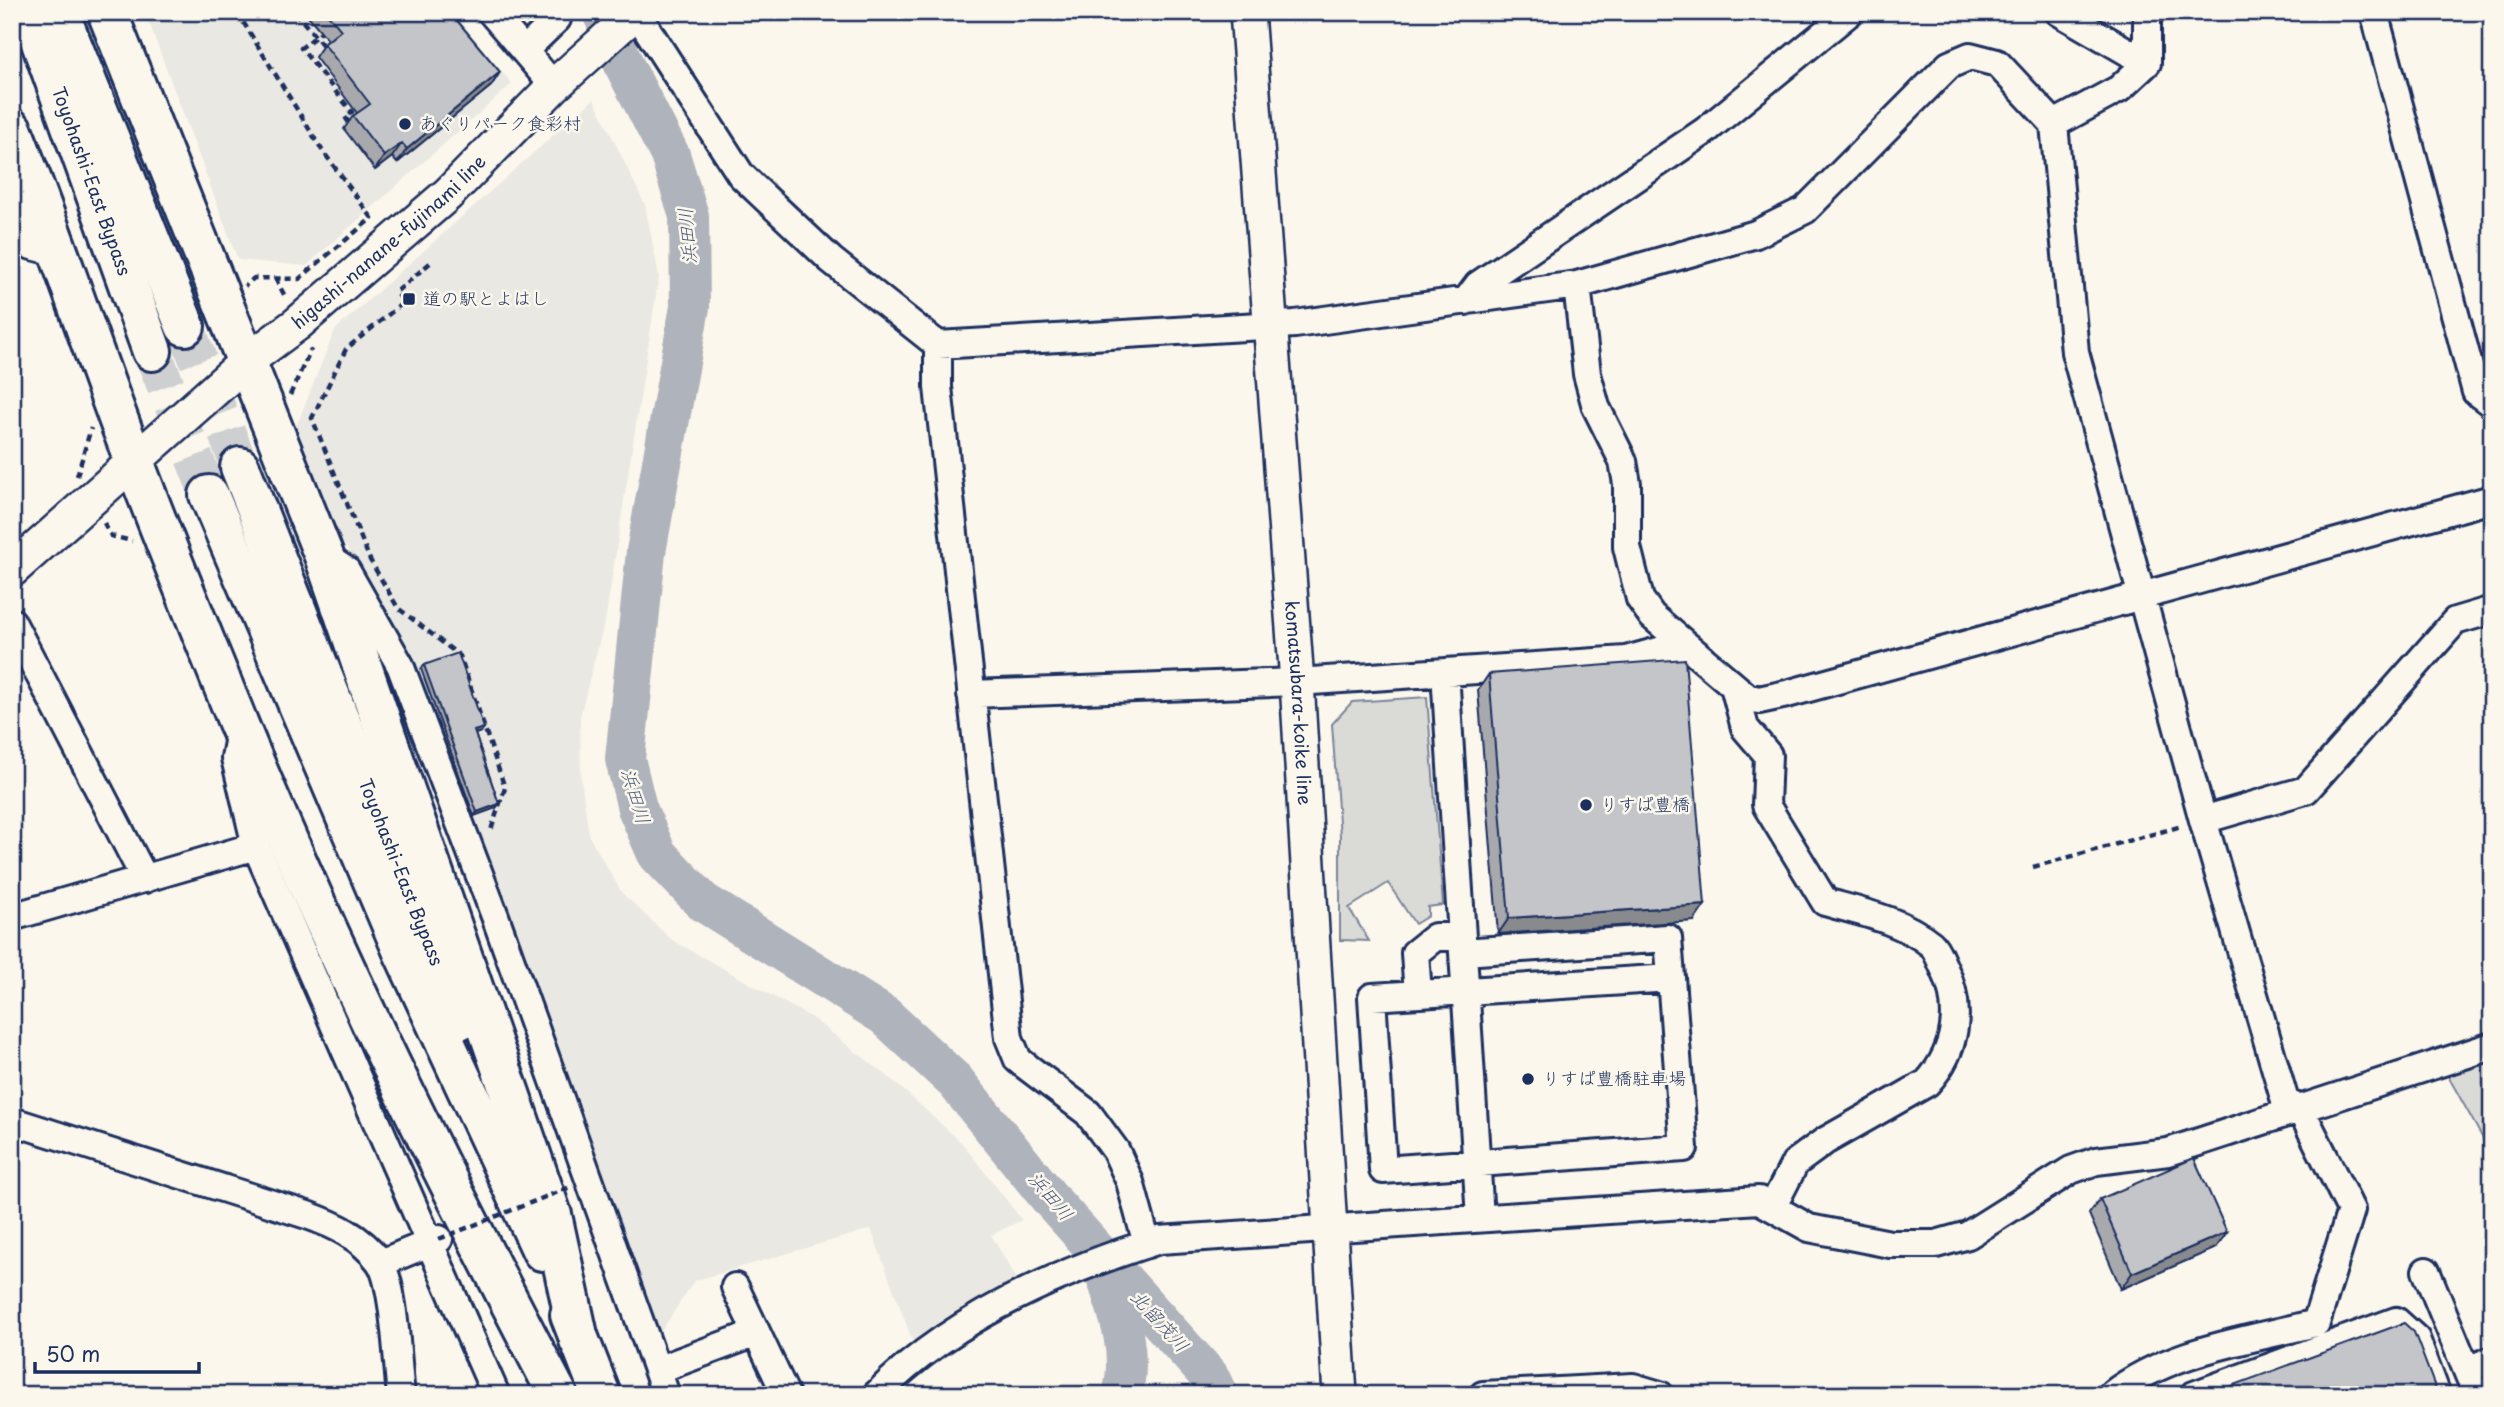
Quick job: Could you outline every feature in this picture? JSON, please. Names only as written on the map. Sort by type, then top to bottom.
[{"type":"highway","name":"Toyohashi-East Bypass","points":[[30,12],[152,351]]},
{"type":"highway","name":"Toyohashi-East Bypass","points":[[59,12],[186,326]]},
{"type":"highway","points":[[114,18],[324,556],[552,1215],[579,1340]]},
{"type":"highway","points":[[12,129],[61,253],[134,461],[241,729],[343,961],[451,1191],[558,1395]]},
{"type":"highway","name":"Toyohashi-East Bypass","points":[[240,467],[432,947],[601,1395]]},
{"type":"highway","name":"Toyohashi-East Bypass","points":[[209,495],[403,952],[555,1278]]},
{"type":"main road","name":"higashi-nanane-fujinami line","points":[[12,570],[247,361],[290,305],[506,119],[554,86],[636,12]]},
{"type":"main road","name":"komatsubara-koike line","points":[[1247,12],[1297,682],[1340,1395]]},
{"type":"street","points":[[491,12],[554,86]]},
{"type":"street","points":[[524,51],[557,19],[556,12]]},
{"type":"street","points":[[636,12],[741,175],[831,260],[918,332],[938,345],[1269,323],[1295,324],[1577,285],[1756,234],[1805,210],[1949,65],[1970,55],[1997,63],[2054,124],[2075,352],[2203,820],[2285,1101],[2301,1110],[2351,1210],[2316,1323],[2175,1358],[2133,1378],[2111,1395]]},
{"type":"street","points":[[1465,301],[1478,285],[1705,131],[1850,12]]},
{"type":"street","points":[[2059,12],[2147,64]]},
{"type":"street","points":[[2054,124],[2119,89],[2147,64],[2147,12]]},
{"type":"street","points":[[2374,12],[2476,392],[2492,404]]},
{"type":"street","points":[[12,214],[32,246],[61,253]]},
{"type":"street","points":[[1577,285],[1587,374],[1596,407],[1623,461],[1627,484],[1627,547],[1634,584],[1652,616],[1735,690],[1759,700],[2492,499]]},
{"type":"street","points":[[938,345],[938,387],[1009,1038],[1018,1060],[1088,1113],[1116,1151],[1130,1182],[1139,1245]]},
{"type":"street","points":[[324,556],[346,570],[400,665],[499,929],[580,1183],[666,1395]]},
{"type":"street","points":[[2203,820],[2306,790],[2455,621],[2492,610]]},
{"type":"street","points":[[12,622],[145,879]]},
{"type":"street","points":[[971,694],[1297,682],[1626,660],[1684,643]]},
{"type":"street","points":[[1445,672],[1480,1218]]},
{"type":"street","points":[[1735,690],[1745,728],[1768,755],[1766,805],[1825,902],[1895,923],[1933,945],[1952,985],[1956,1015],[1952,1045],[1940,1069],[1927,1083],[1825,1141],[1795,1163],[1773,1206]]},
{"type":"street","points":[[241,729],[235,758],[256,846],[434,1241],[496,1395]]},
{"type":"street","points":[[12,917],[256,846]]},
{"type":"street","points":[[1418,994],[1415,953],[1435,937],[1462,944],[1668,938],[1684,1148],[1383,1170],[1371,997],[1671,978]]},
{"type":"street","points":[[876,1395],[900,1370],[941,1338],[1058,1279],[1139,1245],[1160,1240],[1759,1200],[1809,1228],[1890,1244],[1936,1244],[1968,1235],[2071,1170],[2096,1161],[2168,1152],[2492,1046]]},
{"type":"street","points":[[12,1121],[335,1225],[356,1237],[381,1263],[389,1291],[401,1395]]},
{"type":"street","points":[[381,1263],[434,1241]]},
{"type":"street","points":[[2426,1271],[2480,1365],[2477,1395]]},
{"type":"street","points":[[735,1287],[786,1395]]},
{"type":"street","points":[[2194,1395],[2365,1337],[2396,1321],[2410,1331],[2437,1395]]},
{"type":"street","points":[[657,1370],[757,1333]]},
{"type":"street","points":[[1483,1395],[1633,1387],[1660,1395]]},
{"type":"path","points":[[237,12],[322,150],[372,218]]},
{"type":"path","points":[[295,12],[325,49]]},
{"type":"path","points":[[335,22],[301,48],[352,112],[345,117],[357,134]]},
{"type":"path","points":[[430,263],[396,292],[404,302],[346,349],[312,418],[370,560],[398,608],[460,656],[479,720],[505,788],[491,830]]},
{"type":"path","points":[[2033,867],[2203,820]]},
{"type":"path","points":[[434,1241],[580,1183]]},
{"type":"shaded area","points":[[145,12],[453,12],[512,84],[306,266],[238,260]]},
{"type":"shaded area","name":"道の駅とよはし","points":[[594,99],[645,205],[659,276],[606,616],[580,716],[581,778],[589,836],[622,893],[672,940],[812,1018],[890,1078],[962,1143],[1022,1220],[991,1235],[1019,1283],[940,1321],[914,1345],[871,1229],[694,1281],[655,1341],[410,660],[346,546],[328,528],[291,439],[335,330]]},
{"type":"shaded area","points":[[1427,697],[1443,905],[1428,907],[1428,916],[1415,924],[1388,883],[1349,908],[1369,941],[1340,940],[1340,836],[1332,724],[1352,702]]},
{"type":"shaded area","points":[[2492,1059],[2492,1155],[2448,1076]]},
{"type":"building","name":"あぐりパーク食彩村","points":[[326,12],[450,12],[500,72],[407,149],[402,143],[384,156],[353,116],[370,104],[324,44],[341,30]]},
{"type":"building","points":[[458,653],[484,728],[474,731],[499,804],[477,812],[424,665]]},
{"type":"building","name":"りすぱ豊橋","points":[[1685,659],[1705,905],[1509,918],[1489,674]]},
{"type":"building","points":[[2194,1158],[2227,1232],[2132,1273],[2100,1199]]},
{"type":"building","points":[[2404,1323],[2414,1332],[2438,1395],[2186,1395],[2195,1391],[2210,1394]]},
{"type":"waterway","name":"浜田川","points":[[602,12],[625,67],[670,155],[689,216],[690,307],[646,552],[625,759],[637,808],[657,854],[703,902],[885,1016],[955,1081],[1052,1201],[1209,1376],[1218,1395]]},
{"type":"waterway","name":"浜田川","points":[[1103,1268],[1125,1346],[1122,1395]]},
{"type":"tunnel","points":[[185,326],[240,467]]},
{"type":"tunnel","points":[[152,351],[209,495]]},
{"type":"place","name":"あぐりパーク食彩村","points":[[405,124]]},
{"type":"place","name":"道の駅とよはし","points":[[409,299]]},
{"type":"place","name":"りすぱ豊橋","points":[[1586,805]]},
{"type":"place","name":"りすぱ豊橋駐車場","points":[[1528,1079]]},
{"type":"water label","name":"北留茂川","points":[[1160,1321]]}]
